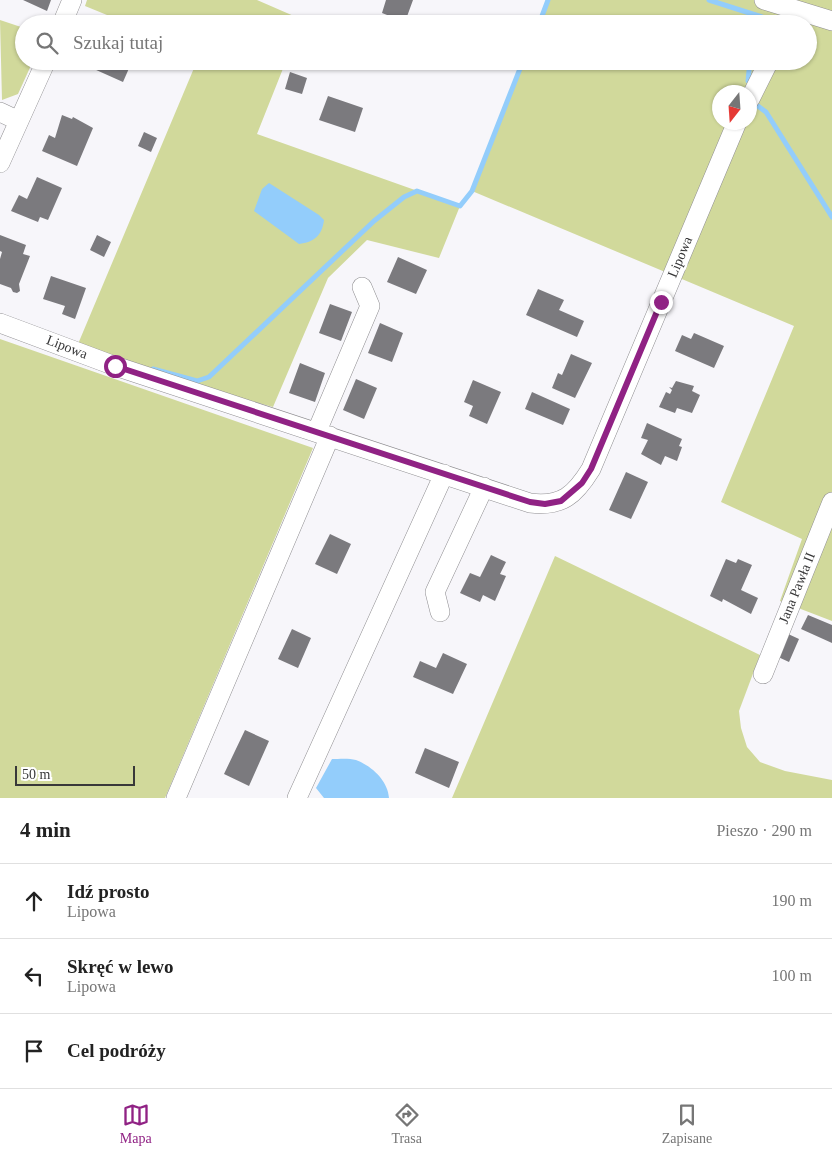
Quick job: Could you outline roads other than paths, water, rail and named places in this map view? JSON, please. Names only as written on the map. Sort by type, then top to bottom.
[{"type":"street","points":[[66,15],[72,0]]},
{"type":"street","points":[[764,0],[785,15]]},
{"type":"street","points":[[817,19],[832,21]]},
{"type":"street","points":[[0,163],[42,70]]},
{"type":"street","points":[[757,86],[765,70]]},
{"type":"street","points":[[0,112],[19,121]]},
{"type":"street","name":"Lipowa","points":[[0,323],[115,366],[530,502],[545,504],[561,501],[582,483],[591,469],[734,130]]},
{"type":"street","points":[[176,798],[323,433],[370,306],[362,287]]},
{"type":"street","points":[[298,798],[444,474]]},
{"type":"street","points":[[440,612],[435,592],[484,487]]},
{"type":"street","name":"Jana Pawła II","points":[[763,674],[832,502]]},
{"type":"water","points":[[269,183],[324,220],[319,234],[313,240],[299,244],[254,211],[262,189]]},
{"type":"water","points":[[332,759],[353,759],[368,766],[386,786],[389,798],[324,798],[316,788]]},
{"type":"waterway","points":[[542,15],[548,0]]},
{"type":"waterway","points":[[709,0],[756,15]]},
{"type":"waterway","points":[[153,369],[197,381],[209,377],[374,221],[404,197],[417,191],[460,206],[472,191],[519,70]]},
{"type":"waterway","points":[[748,81],[749,70]]},
{"type":"waterway","points":[[758,106],[766,112],[832,217]]}]
